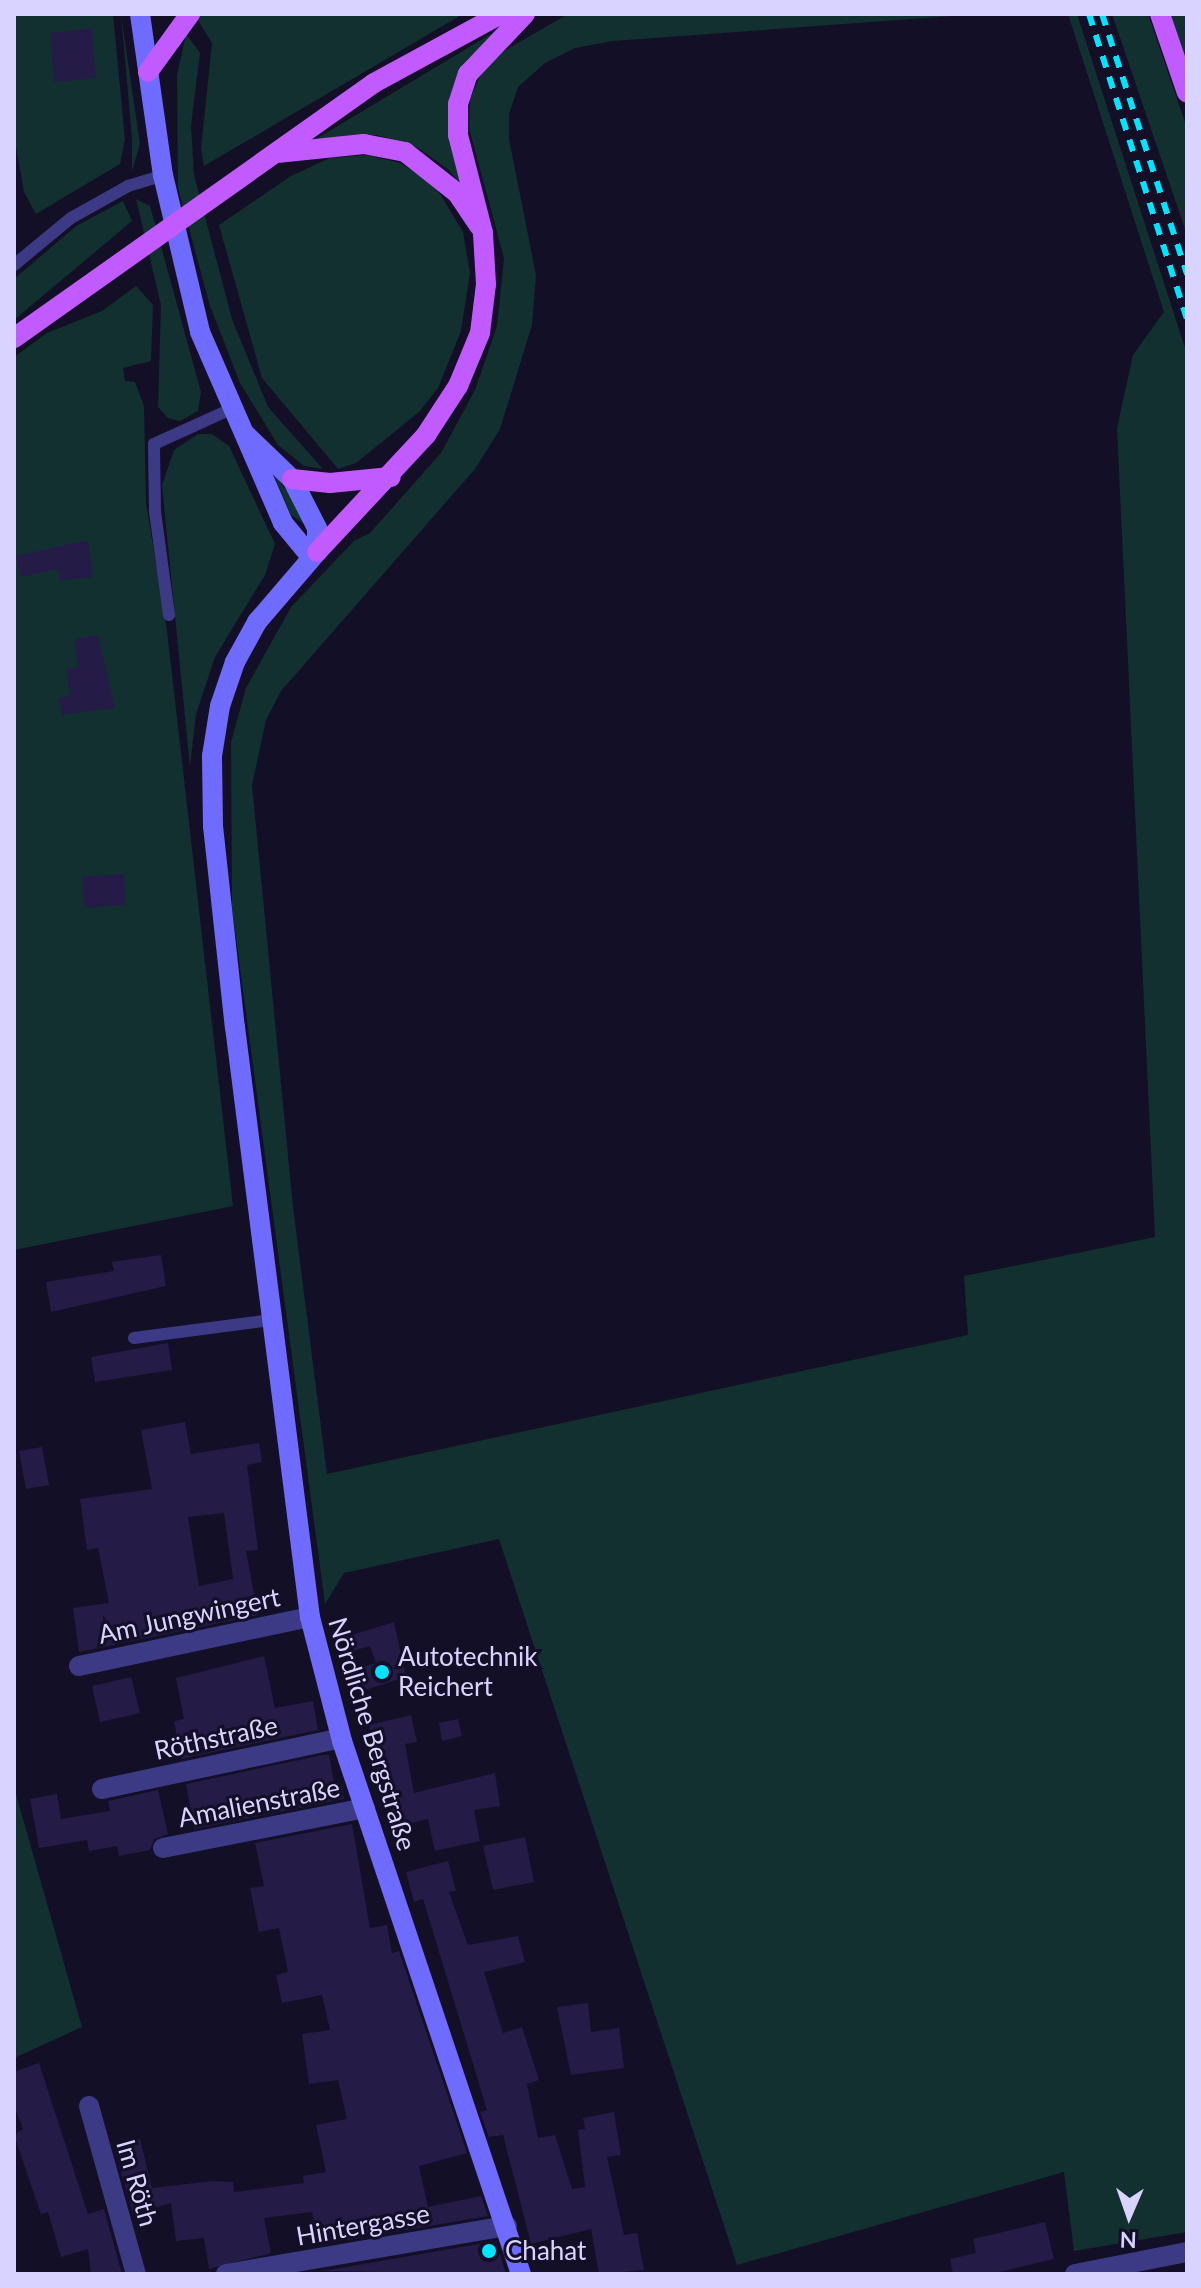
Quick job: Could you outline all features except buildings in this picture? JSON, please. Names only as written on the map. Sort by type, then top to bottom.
[{"type":"main road","points":[[140,14],[163,175],[200,332],[283,523],[314,554]]},
{"type":"main road","points":[[148,72],[190,14]]},
{"type":"main road","points":[[14,338],[374,83],[483,18],[501,14]]},
{"type":"main road","points":[[314,554],[391,477],[458,386],[480,333],[486,284],[483,233],[458,135],[458,104],[468,74],[525,14]]},
{"type":"main road","points":[[1160,14],[1187,93]]},
{"type":"main road","points":[[270,154],[364,144],[405,152],[457,193],[483,233]]},
{"type":"main road","points":[[245,434],[292,479],[312,510],[314,554]]},
{"type":"main road","points":[[292,479],[330,483],[391,477]]},
{"type":"main road","name":"Nördliche Bergstraße","points":[[314,554],[257,622],[235,662],[220,706],[212,756],[213,826],[270,1320],[310,1617],[341,1738],[521,2274]]},
{"type":"street","name":"Am Jungwingert","points":[[79,1666],[310,1617]]},
{"type":"street","name":"Röthstraße","points":[[102,1789],[341,1738]]},
{"type":"street","name":"Amalienstraße","points":[[163,1848],[365,1808]]},
{"type":"street","name":"Im Röth","points":[[89,2106],[136,2274]]},
{"type":"street","name":"Hintergasse","points":[[226,2274],[507,2226]]},
{"type":"street","points":[[1075,2274],[1187,2252]]},
{"type":"lane","points":[[14,265],[71,218],[128,186],[163,175]]},
{"type":"lane","points":[[169,615],[155,511],[154,444],[231,409]]},
{"type":"lane","points":[[134,1338],[270,1320]]},
{"type":"green space","points":[[14,14],[113,14],[125,139],[120,164],[36,214],[24,192],[14,136]]},
{"type":"green space","points":[[121,14],[140,144],[132,171],[132,139]]},
{"type":"green space","points":[[200,14],[463,14],[204,166],[201,148],[212,43],[196,17]]},
{"type":"green space","points":[[568,14],[980,14],[613,41],[575,48],[545,63],[518,87],[509,114],[509,139],[536,275],[532,325],[500,429],[475,469],[281,691],[266,720],[252,785],[293,1207],[327,1474],[968,1335],[964,1276],[1155,1237],[1117,428],[1133,355],[1164,312],[1068,14],[1077,14],[1187,354],[1187,2232],[1074,2251],[1064,2172],[737,2265],[499,1539],[344,1573],[325,1604],[232,908],[231,742],[246,688],[291,607],[354,541],[370,533],[441,453],[475,390],[497,326],[504,258],[469,128],[470,99],[483,69],[499,54]]},
{"type":"green space","points":[[1112,14],[1148,14],[1187,128],[1187,235]]},
{"type":"green space","points":[[1165,14],[1187,14],[1187,92]]},
{"type":"green space","points":[[501,28],[468,59],[450,96],[449,136],[469,195],[448,169],[418,148],[377,135],[316,139]]},
{"type":"green space","points":[[186,34],[200,53],[191,125],[194,175],[232,319],[268,407],[323,469],[304,466],[278,445],[240,383],[210,306],[178,188],[177,75]]},
{"type":"green space","points":[[367,155],[400,163],[434,184],[463,232],[470,273],[461,331],[438,388],[419,412],[356,463],[338,469],[262,378],[219,225],[291,176],[330,158]]},
{"type":"green space","points":[[136,199],[150,206],[201,392],[198,411],[180,421],[168,418],[158,407],[161,305]]},
{"type":"green space","points":[[123,201],[132,221],[14,320],[14,279],[76,226]]},
{"type":"green space","points":[[136,286],[153,305],[151,361],[123,368],[125,381],[135,382],[144,406],[146,503],[167,631],[233,1206],[14,1250],[14,357],[47,333],[102,311]]},
{"type":"green space","points":[[198,434],[212,434],[229,446],[275,544],[265,575],[215,657],[196,714],[190,767],[162,485],[174,450]]},
{"type":"green space","points":[[272,471],[302,512],[303,523],[291,515]]},
{"type":"green space","points":[[14,1787],[82,2027],[14,2058]]},
{"type":"railway","points":[[1089,14],[1187,319]]},
{"type":"railway","points":[[1102,14],[1187,274]]},
{"type":"place","name":"Autotechnik Reichert","points":[[382,1672]]},
{"type":"place","name":"Chahat","points":[[489,2251]]}]
